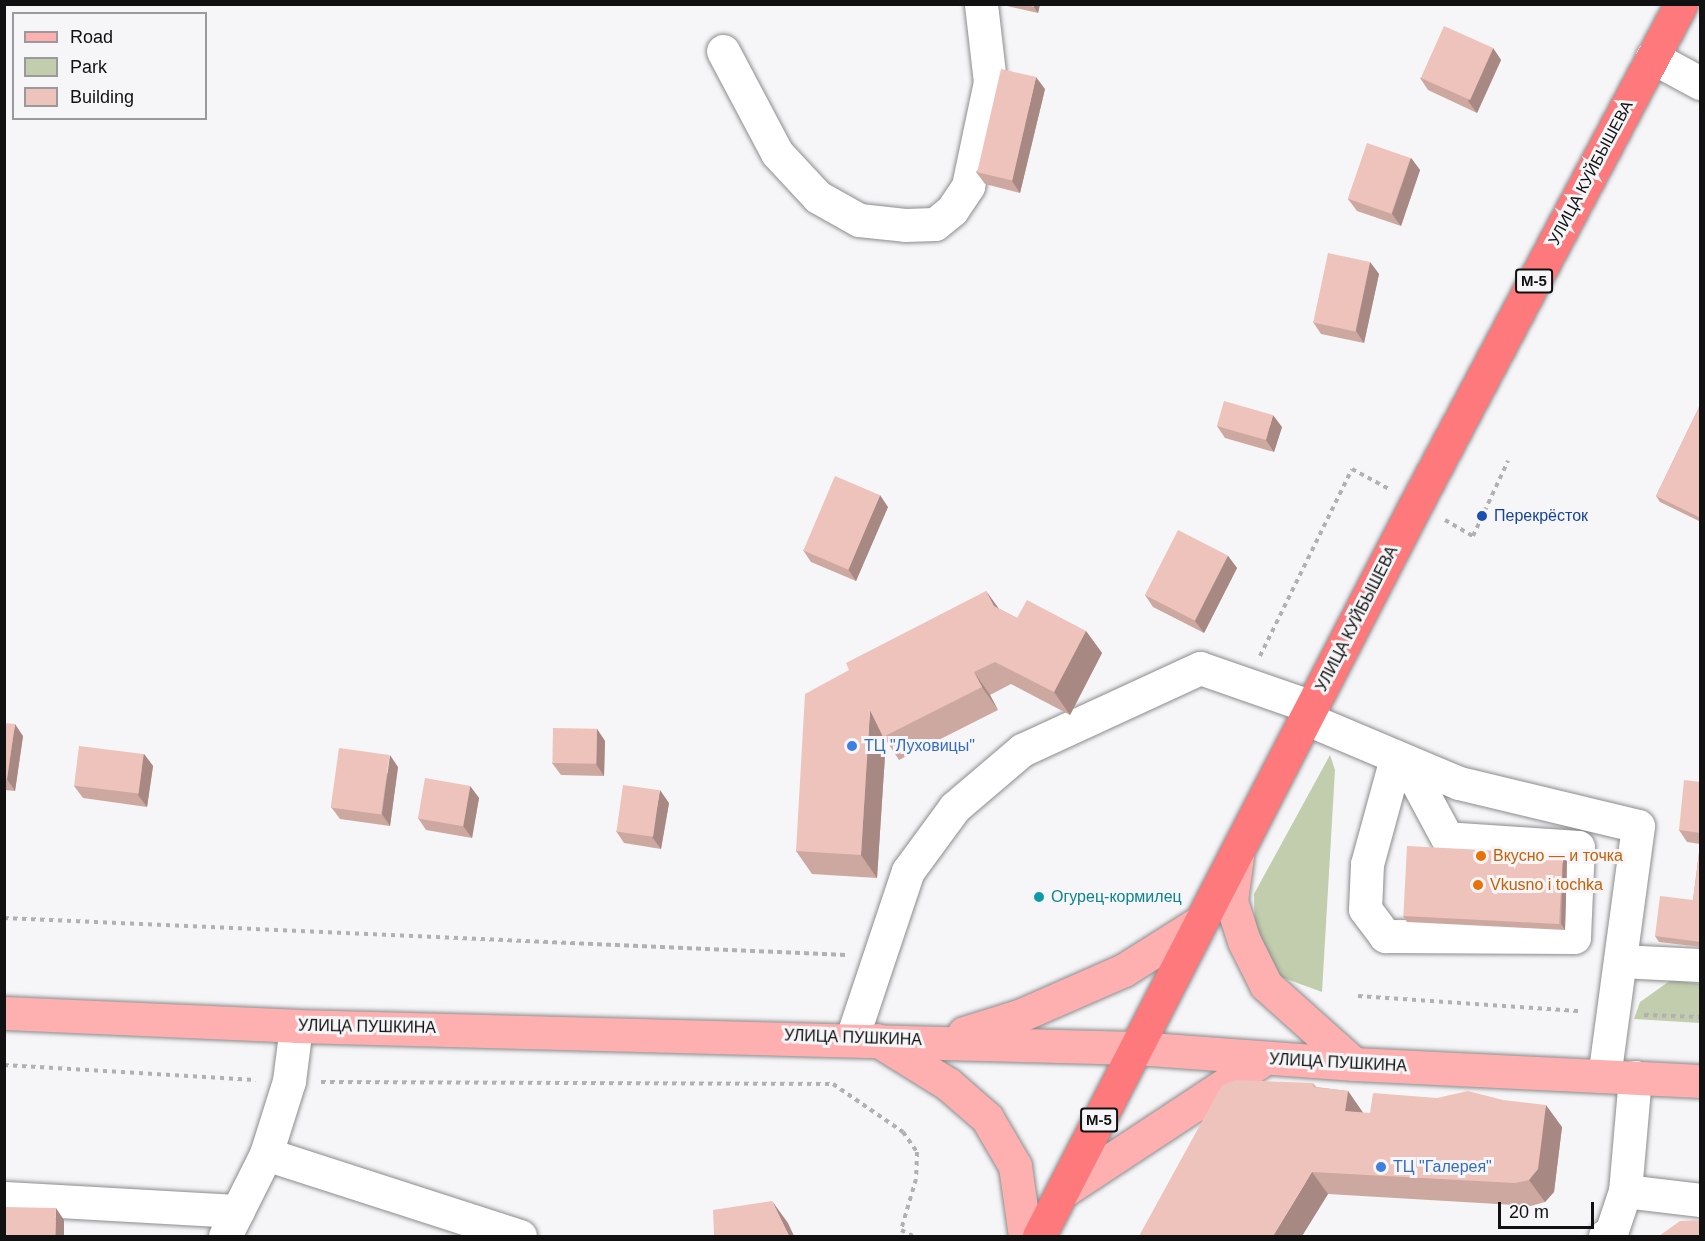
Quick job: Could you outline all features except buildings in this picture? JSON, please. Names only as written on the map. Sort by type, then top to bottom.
[{"type":"highway","name":"УЛИЦА КУЙБЫШЕВА","points":[[1039,1236],[1200,922],[1237,857],[1308,712],[1681,4]]},
{"type":"main road","points":[[1237,857],[1232,901],[1244,941],[1266,985],[1354,1064]]},
{"type":"main road","points":[[940,1041],[1019,1016],[1124,970],[1200,922]]},
{"type":"main road","name":"УЛИЦА ПУШКИНА","points":[[4,1013],[296,1026],[864,1038],[1136,1048],[1264,1059],[1701,1081]]},
{"type":"main road","points":[[864,1038],[948,1084],[987,1118],[1015,1166],[1026,1236]]},
{"type":"main road","points":[[1062,1192],[1264,1059]]},
{"type":"street","points":[[723,51],[777,153],[818,197],[859,220],[935,224],[952,210],[969,186],[990,82],[981,4]]},
{"type":"street","points":[[1652,57],[1701,83]]},
{"type":"street","points":[[864,1038],[879,957],[908,871],[955,807],[1022,750],[1200,668],[1308,712],[1401,760],[1459,783],[1638,826],[1620,961],[1610,1013],[1620,1077],[1625,1191],[1611,1233],[1605,1236]]},
{"type":"street","points":[[1401,760],[1447,837],[1578,847],[1574,937],[1385,936],[1365,909],[1367,864],[1401,760]]},
{"type":"street","points":[[1620,961],[1701,965]]},
{"type":"street","points":[[4,1198],[232,1224],[266,1154],[289,1082],[296,1026]]},
{"type":"street","points":[[1214,1131],[1264,1059]]},
{"type":"street","points":[[266,1154],[520,1236]]},
{"type":"street","points":[[1625,1191],[1701,1200]]},
{"type":"path","points":[[4,918],[879,957]]},
{"type":"path","points":[[1358,996],[1701,1017]]},
{"type":"path","points":[[4,1065],[289,1082],[834,1084],[903,1132],[917,1152],[916,1179],[901,1230],[913,1236]]},
{"type":"green space","points":[[1330,755],[1335,770],[1322,992],[1281,977],[1255,933],[1254,894]]},
{"type":"green space","points":[[1671,980],[1700,984],[1700,1023],[1634,1019],[1640,1002]]},
{"type":"place","name":"Перекрёсток","points":[[1482,516]]},
{"type":"place","name":"ТЦ \"Луховицы\"","points":[[852,746]]},
{"type":"place","name":"Вкусно — и точка","points":[[1481,856]]},
{"type":"place","name":"Vkusno i tochka","points":[[1478,885]]},
{"type":"place","name":"Огурец-кормилец","points":[[1039,897]]},
{"type":"place","name":"ТЦ \"Галерея\"","points":[[1381,1167]]}]
